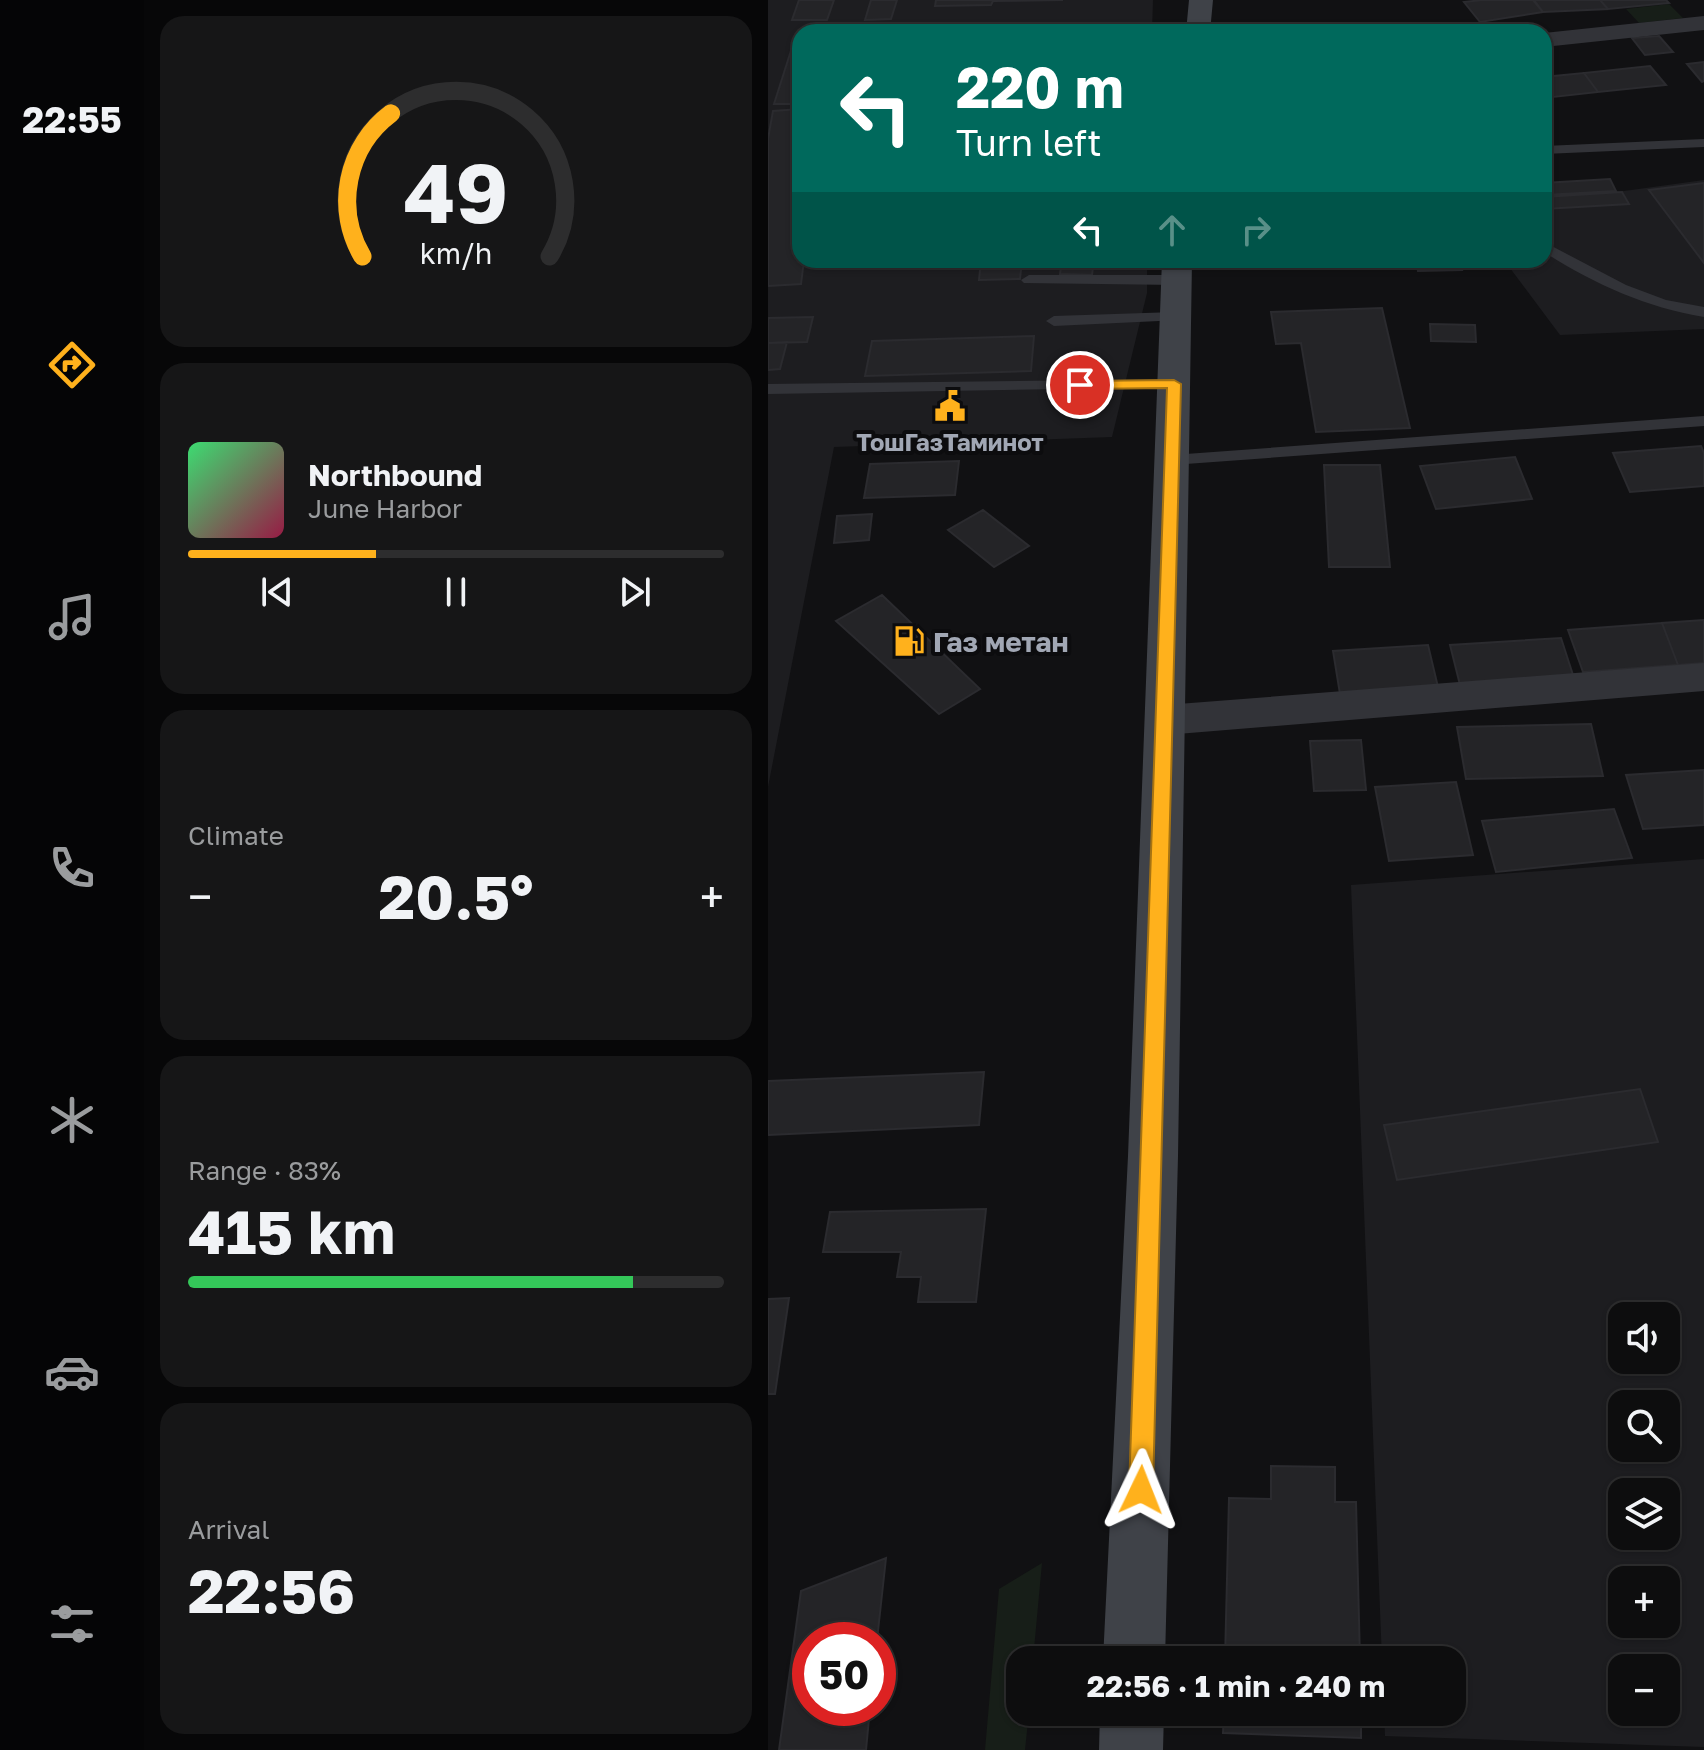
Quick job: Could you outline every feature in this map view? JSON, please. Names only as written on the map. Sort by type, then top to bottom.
[{"type":"main road","points":[[1199,24],[1201,0]]},
{"type":"main road","points":[[1134,1646],[1176,286]]},
{"type":"main road","points":[[1131,1750],[1132,1726]]},
{"type":"street","points":[[1552,39],[1704,23]]},
{"type":"street","points":[[1165,720],[1704,677]]},
{"type":"lane","points":[[1552,150],[1704,143]]},
{"type":"lane","points":[[1552,251],[1597,279],[1649,300],[1704,312]]},
{"type":"lane","points":[[1029,280],[1176,286]]},
{"type":"lane","points":[[1054,321],[1176,286]]},
{"type":"lane","points":[[768,389],[1174,384]]},
{"type":"lane","points":[[1172,460],[1704,421]]},
{"type":"shaded area","points":[[768,0],[1153,0],[1152,24],[792,24],[792,268],[1147,268],[1147,293],[1112,437],[834,447],[768,787]]},
{"type":"shaded area","points":[[1669,4],[1683,18],[1639,23],[1626,9]]},
{"type":"shaded area","points":[[1704,180],[1704,329],[1560,335],[1510,268],[1552,268],[1552,196],[1624,191]]},
{"type":"shaded area","points":[[1704,859],[1704,1747],[1385,1736],[1385,1726],[1466,1726],[1466,1646],[1381,1646],[1351,885]]},
{"type":"shaded area","points":[[1042,1563],[1034,1646],[1006,1646],[1006,1726],[1028,1726],[1025,1750],[985,1750],[999,1589]]},
{"type":"building","points":[[799,0],[834,0],[827,20],[792,20]]},
{"type":"building","points":[[871,0],[897,0],[891,19],[865,20]]},
{"type":"building","points":[[936,0],[1063,0],[935,6]]},
{"type":"building","points":[[1533,0],[1543,12],[1480,22],[1464,2]]},
{"type":"building","points":[[1534,0],[1600,0],[1608,9],[1543,12]]},
{"type":"building","points":[[1600,0],[1666,0],[1669,3],[1608,9]]},
{"type":"building","points":[[1659,36],[1673,52],[1645,55],[1632,38]]},
{"type":"building","points":[[792,47],[792,104],[774,104]]},
{"type":"building","points":[[1704,62],[1704,81],[1702,82],[1687,64]]},
{"type":"building","points":[[1650,66],[1666,85],[1598,92],[1584,73]]},
{"type":"building","points":[[1584,73],[1598,92],[1552,97],[1552,76]]},
{"type":"building","points":[[792,110],[792,268],[803,268],[801,284],[768,286],[768,139],[773,111]]},
{"type":"building","points":[[1610,179],[1616,191],[1552,195],[1552,183]]},
{"type":"building","points":[[1704,183],[1704,263],[1649,190]]},
{"type":"building","points":[[1622,192],[1629,204],[1552,209],[1552,196]]},
{"type":"building","points":[[980,268],[1021,268],[1020,279],[979,280]]},
{"type":"building","points":[[1061,268],[1093,268],[1092,275],[1060,274]]},
{"type":"building","points":[[1417,268],[1462,270],[1418,271]]},
{"type":"building","points":[[1382,308],[1410,428],[1316,432],[1301,343],[1276,344],[1271,312]]},
{"type":"building","points":[[813,317],[807,342],[768,343],[768,318]]},
{"type":"building","points":[[1430,324],[1475,325],[1476,342],[1431,341]]},
{"type":"building","points":[[1034,336],[1031,371],[865,376],[872,341]]},
{"type":"building","points":[[787,342],[780,369],[768,370],[768,343]]},
{"type":"building","points":[[1701,446],[1704,453],[1704,486],[1630,492],[1613,453]]},
{"type":"building","points":[[1515,457],[1532,499],[1436,509],[1420,466]]},
{"type":"building","points":[[959,461],[955,495],[864,498],[870,464]]},
{"type":"building","points":[[1324,465],[1380,465],[1390,567],[1329,567]]},
{"type":"building","points":[[983,510],[1029,546],[994,567],[948,530]]},
{"type":"building","points":[[872,514],[869,540],[834,543],[837,516]]},
{"type":"building","points":[[882,595],[980,689],[939,714],[836,621]]},
{"type":"building","points":[[1704,620],[1704,663],[1678,665],[1662,623]]},
{"type":"building","points":[[1662,623],[1678,665],[1583,672],[1568,630]]},
{"type":"building","points":[[1561,638],[1574,678],[1460,685],[1450,645]]},
{"type":"building","points":[[1428,645],[1438,687],[1340,694],[1333,651]]},
{"type":"building","points":[[1591,724],[1603,776],[1466,779],[1457,727]]},
{"type":"building","points":[[1361,740],[1366,790],[1314,791],[1310,741]]},
{"type":"building","points":[[1704,770],[1704,825],[1643,829],[1626,775]]},
{"type":"building","points":[[1456,782],[1473,855],[1389,861],[1375,787]]},
{"type":"building","points":[[1614,809],[1632,858],[1496,872],[1482,821]]},
{"type":"building","points":[[984,1072],[979,1125],[768,1135],[768,1081]]},
{"type":"building","points":[[1640,1089],[1658,1142],[1397,1180],[1384,1125]]},
{"type":"building","points":[[986,1209],[976,1302],[918,1302],[921,1277],[897,1277],[901,1252],[823,1252],[830,1212]]},
{"type":"building","points":[[789,1298],[775,1394],[768,1394],[768,1299]]},
{"type":"building","points":[[1271,1466],[1335,1467],[1335,1502],[1356,1502],[1360,1646],[1225,1646],[1229,1498],[1271,1499]]},
{"type":"building","points":[[886,1558],[879,1622],[797,1622],[801,1591]]},
{"type":"building","points":[[792,1656],[792,1726],[868,1726],[866,1750],[779,1750]]},
{"type":"building","points":[[1223,1726],[1361,1726],[1361,1738],[1223,1733]]},
{"type":"place","name":"ТошГазТаминот","points":[[950,406]]},
{"type":"place","name":"Газ метан","points":[[909,641]]},
{"type":"route","points":[[1080,385],[1174,384],[1141,1490]]}]
